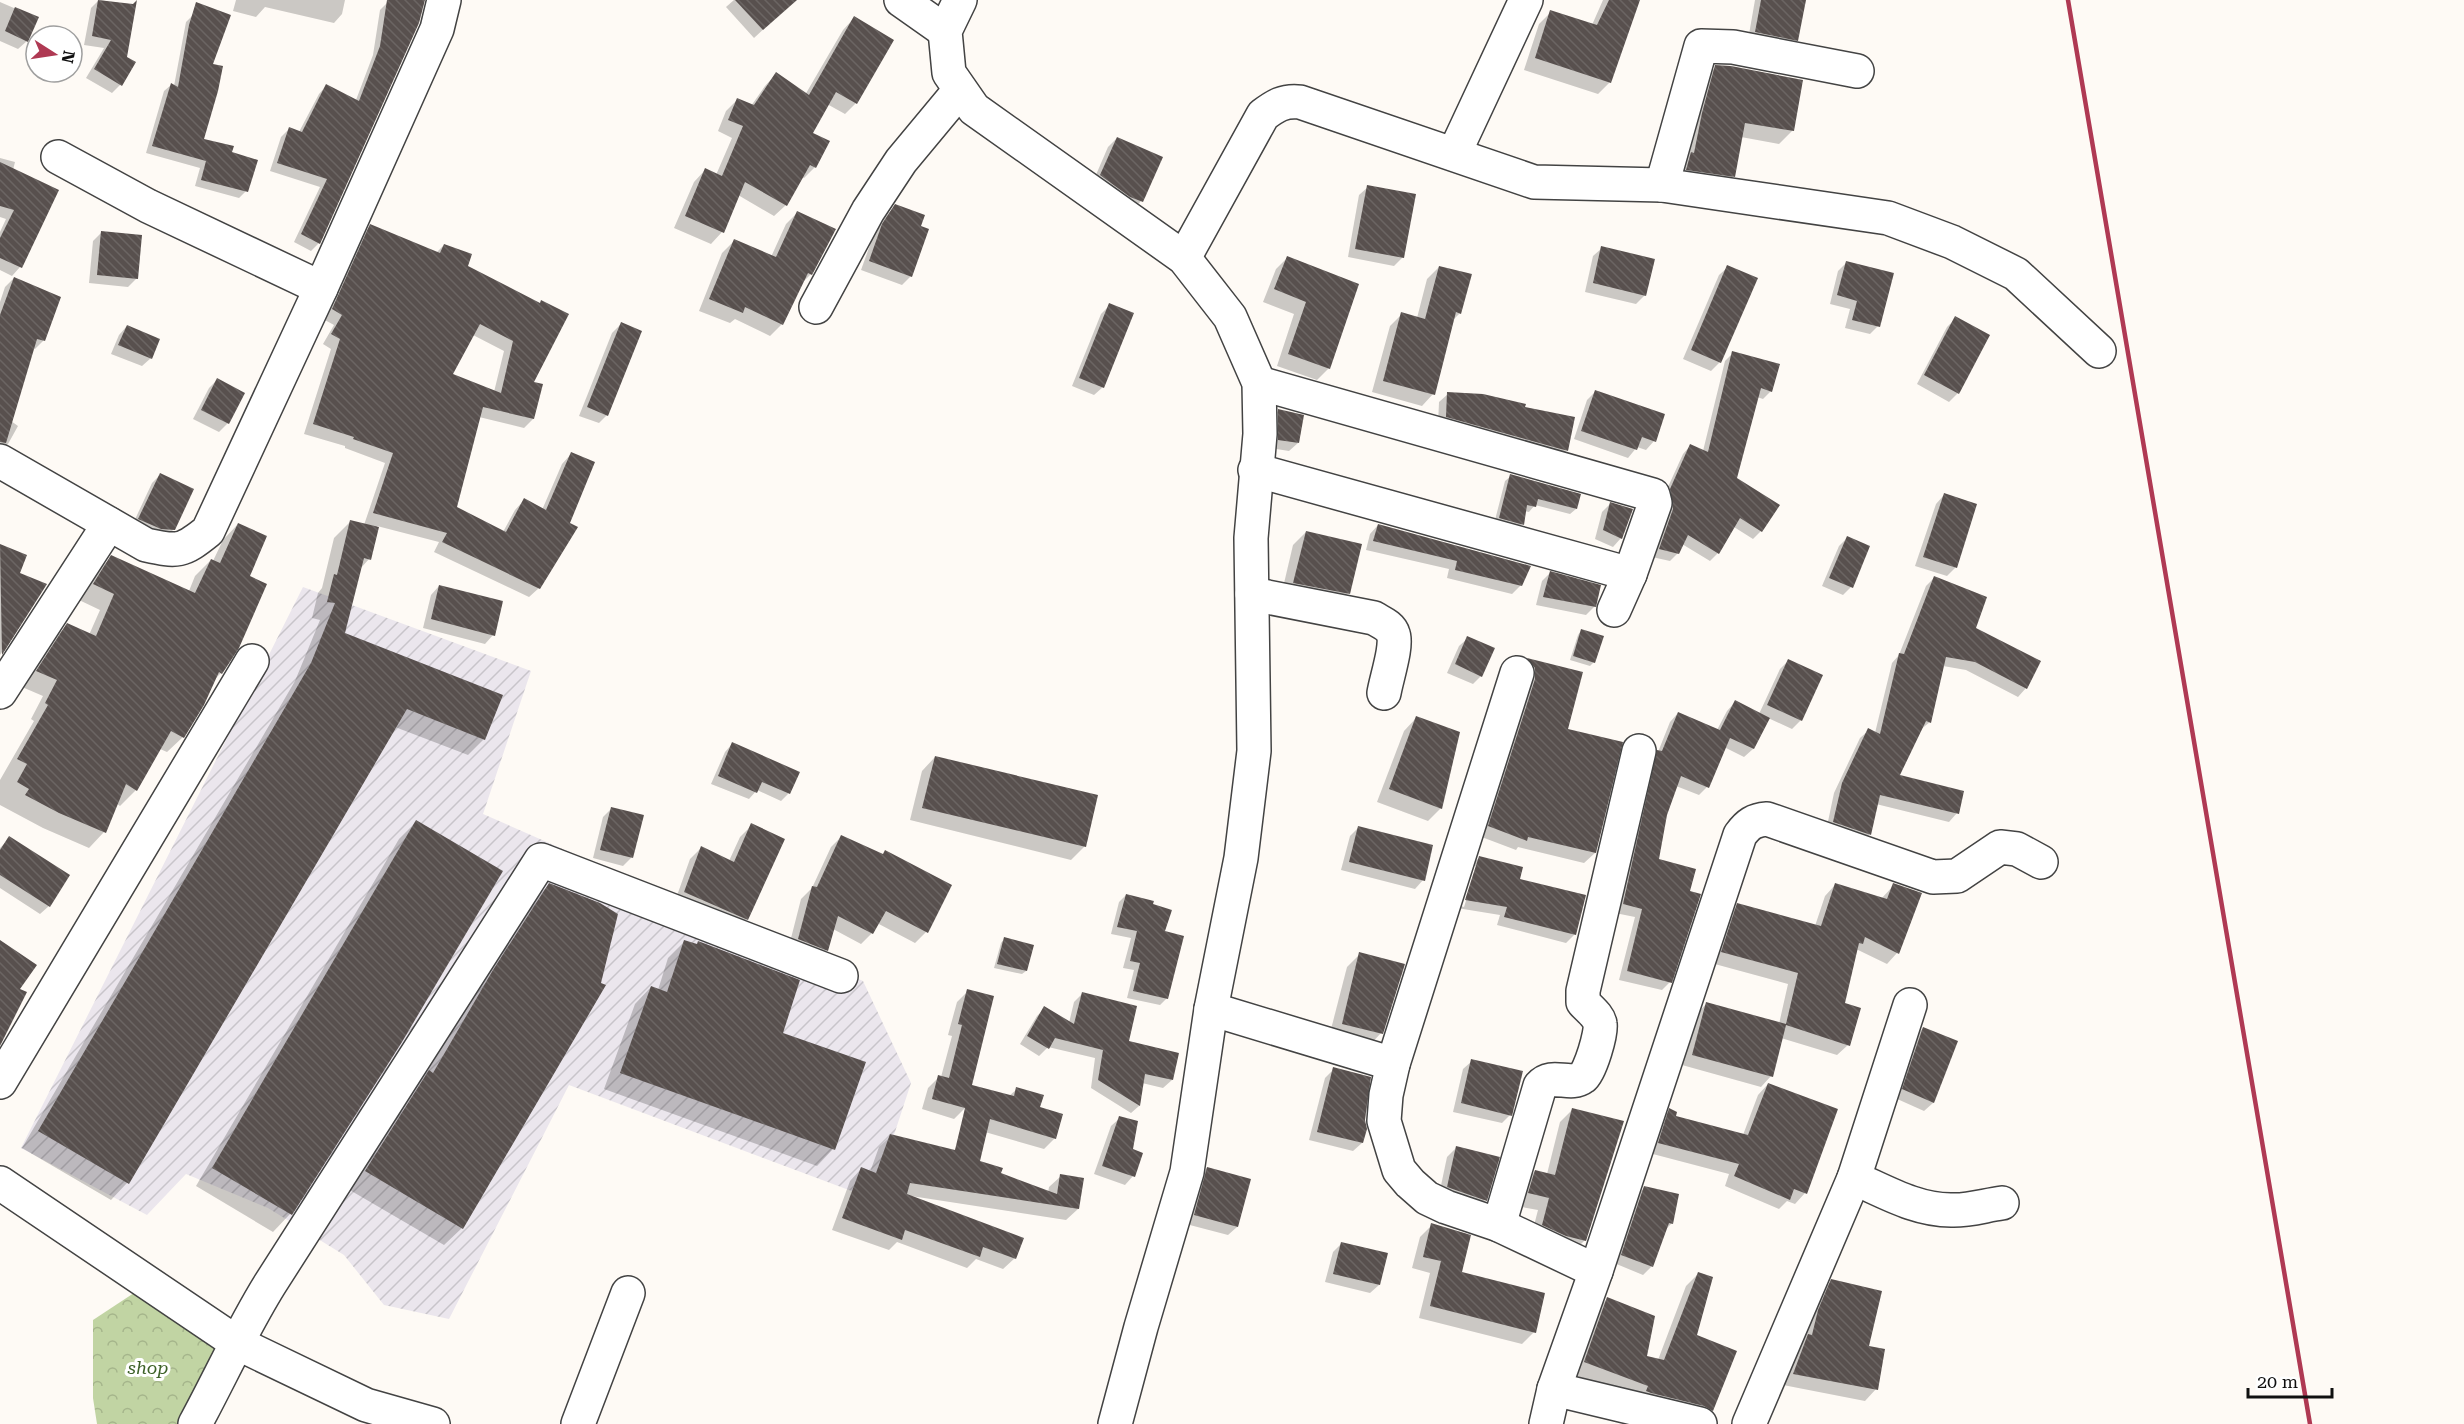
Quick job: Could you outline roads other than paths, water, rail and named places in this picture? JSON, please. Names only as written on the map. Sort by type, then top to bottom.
[{"type":"street","points":[[0,461],[146,545],[171,551],[189,547],[208,531],[321,288],[437,29],[444,0]]},
{"type":"street","points":[[902,0],[945,31]]},
{"type":"street","points":[[960,0],[945,31],[949,73],[974,109],[1184,258],[1230,317],[1259,383],[1260,434],[1255,470],[1251,538],[1254,751],[1241,858],[1211,1009],[1187,1172],[1115,1424]]},
{"type":"street","points":[[1454,154],[1526,0]]},
{"type":"street","points":[[1662,184],[1701,46],[1733,47],[1857,71]]},
{"type":"street","points":[[816,307],[868,211],[901,161],[960,90]]},
{"type":"street","points":[[1184,258],[1263,115],[1281,103],[1300,102],[1534,182],[1662,184],[1888,218],[1952,242],[2016,274],[2099,351]]},
{"type":"street","points":[[58,156],[148,206],[321,288]]},
{"type":"street","points":[[1259,383],[1653,495],[1655,503],[1630,574],[1614,610]]},
{"type":"street","points":[[1255,470],[1630,574]]},
{"type":"street","points":[[0,692],[109,524]]},
{"type":"street","points":[[1252,594],[1374,618],[1386,625],[1393,633],[1394,643],[1384,693]]},
{"type":"street","points":[[0,1082],[252,661]]},
{"type":"street","points":[[1517,673],[1393,1064],[1386,1095],[1384,1121],[1399,1170],[1427,1198],[1499,1225],[1596,1271]]},
{"type":"street","points":[[1499,1225],[1539,1086],[1548,1080],[1583,1078],[1599,1037],[1601,1026],[1598,1018],[1583,1002],[1583,991],[1639,751]]},
{"type":"street","points":[[1546,1424],[1554,1389],[1596,1271],[1740,835],[1746,826],[1754,821],[1767,819],[1933,877],[1957,876],[2000,847],[2017,849],[2041,862]]},
{"type":"street","points":[[195,1424],[252,1313],[541,860],[841,976]]},
{"type":"street","points":[[1749,1424],[1854,1178],[1910,1005]]},
{"type":"street","points":[[1211,1009],[1393,1064]]},
{"type":"street","points":[[1854,1178],[1914,1204],[1940,1209],[2002,1203]]},
{"type":"street","points":[[0,1183],[237,1343],[366,1405],[433,1424]]},
{"type":"street","points":[[578,1424],[628,1293]]},
{"type":"street","points":[[1554,1389],[1700,1424]]},
{"type":"railway","points":[[2068,0],[2310,1424]]},
{"type":"park label","name":"shop","points":[[148,1368]]}]
